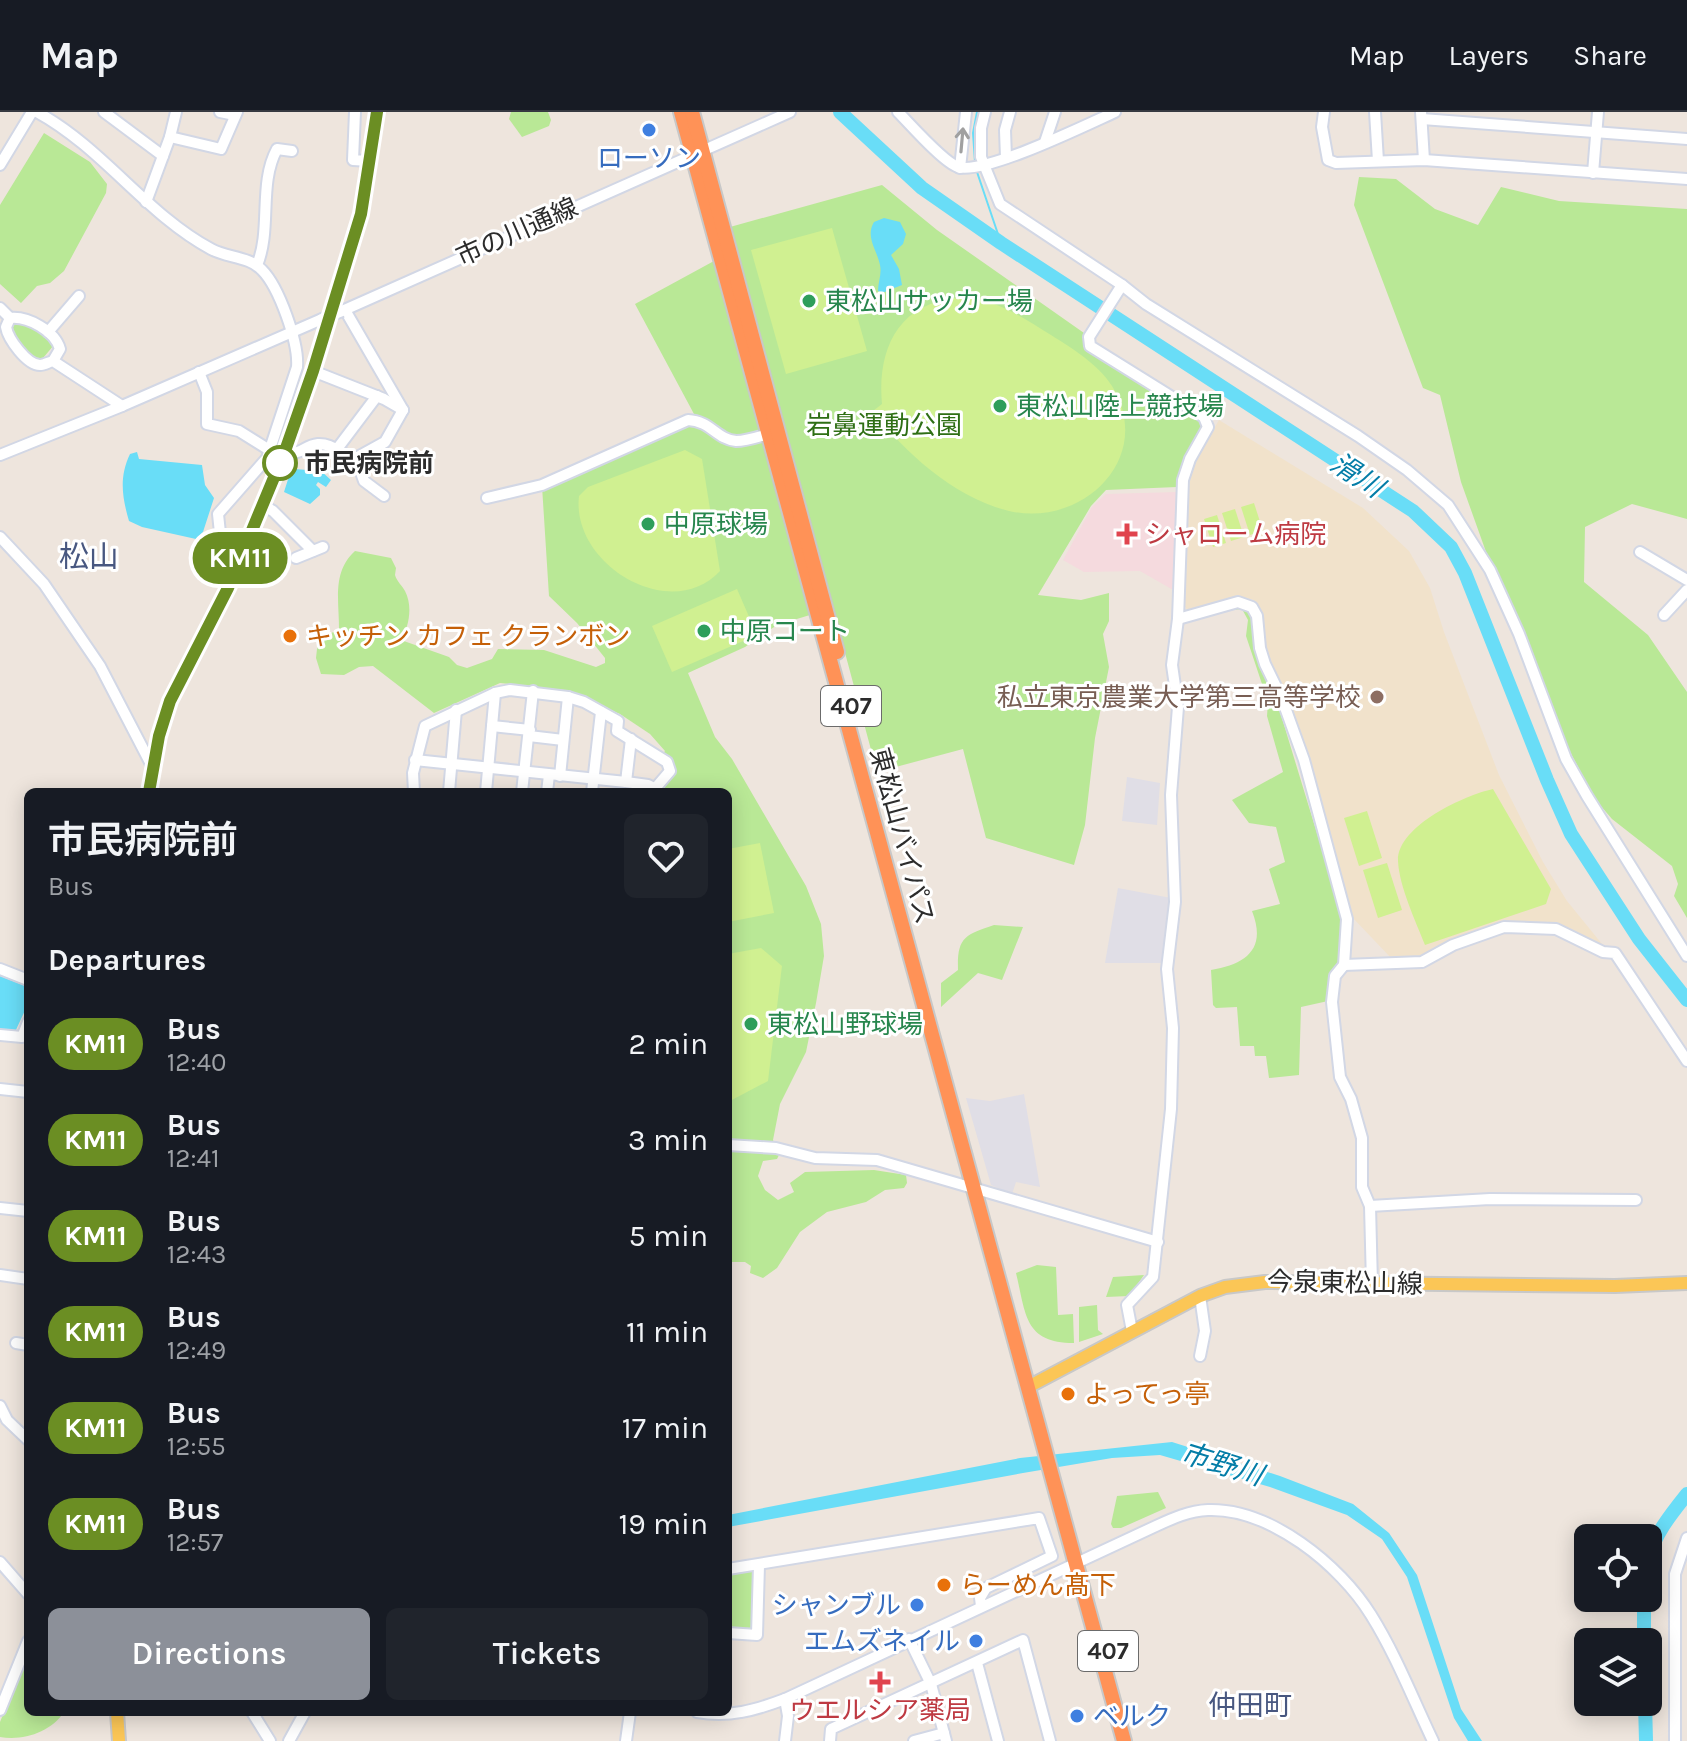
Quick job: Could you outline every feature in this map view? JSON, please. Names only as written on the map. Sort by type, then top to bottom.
[{"type":"highway","name":"東松山バイパス","points":[[681,112],[698,152],[1080,1562]]},
{"type":"highway","name":"東松山バイパス","points":[[692,112],[698,152],[768,434],[978,1189]]},
{"type":"highway","name":"407","points":[[1080,1562],[1124,1741]]},
{"type":"highway","name":"407","points":[[1080,1562],[1133,1741]]},
{"type":"main road","points":[[150,788],[159,736],[170,701],[219,608],[285,451],[313,371],[361,214],[377,112]]},
{"type":"main road","name":"今泉東松山線","points":[[1031,1386],[1200,1296],[1225,1287],[1265,1282],[1615,1286],[1687,1283]]},
{"type":"main road","points":[[117,1716],[119,1741]]},
{"type":"street","points":[[0,165],[35,112],[84,145],[146,202],[212,250],[257,265],[269,278],[297,351],[297,367],[264,465],[218,514],[220,533],[245,546]]},
{"type":"street","points":[[104,112],[163,156]]},
{"type":"street","points":[[146,202],[176,112]]},
{"type":"street","points":[[170,137],[221,149],[236,114],[220,112]]},
{"type":"street","points":[[355,112],[353,160],[370,161]]},
{"type":"street","name":"市の川通線","points":[[291,333],[790,112]]},
{"type":"street","points":[[898,112],[949,162],[963,168],[985,166],[1115,112]]},
{"type":"street","points":[[963,168],[966,112]]},
{"type":"street","points":[[985,112],[981,157],[1000,204],[1120,288],[1358,436],[1407,470],[1448,505],[1490,570],[1519,634],[1566,759],[1687,956]]},
{"type":"street","points":[[1006,158],[1005,130],[1010,112]]},
{"type":"street","points":[[1045,142],[1055,112]]},
{"type":"street","points":[[1324,112],[1322,127],[1328,160],[1336,163],[1424,160],[1687,179]]},
{"type":"street","points":[[1375,112],[1378,161]]},
{"type":"street","points":[[1593,173],[1598,112]]},
{"type":"street","points":[[1424,160],[1422,116],[1480,118],[1687,139]]},
{"type":"street","points":[[257,265],[268,165],[277,149],[292,151]]},
{"type":"street","points":[[1120,288],[1089,337],[1093,348],[1207,420],[1207,430],[1190,459],[1183,480],[1178,619],[1172,665],[1178,707],[1171,795],[1175,902],[1167,969],[1173,1028],[1171,1109],[1153,1277],[1127,1305],[1132,1331]]},
{"type":"street","points":[[48,332],[79,296]]},
{"type":"street","points":[[0,308],[10,318],[25,319],[48,332],[60,345],[53,361],[39,365],[34,363],[11,342],[6,327],[10,318]]},
{"type":"street","points":[[344,310],[403,410]]},
{"type":"street","points":[[0,455],[291,333]]},
{"type":"street","points":[[53,361],[122,406]]},
{"type":"street","points":[[313,371],[377,396],[403,410]]},
{"type":"street","points":[[199,372],[207,392],[207,424],[239,431],[271,451]]},
{"type":"street","points":[[337,449],[377,396]]},
{"type":"street","points":[[285,451],[300,453],[317,444],[356,458],[385,442],[403,410]]},
{"type":"street","points":[[487,498],[542,485],[688,420],[704,421],[722,436],[735,441],[768,434]]},
{"type":"street","points":[[356,458],[364,481],[384,496]]},
{"type":"street","points":[[262,505],[318,549],[296,558]]},
{"type":"street","points":[[0,537],[44,584],[100,666],[153,768]]},
{"type":"street","points":[[1640,552],[1687,580]]},
{"type":"street","points":[[1664,615],[1687,590]]},
{"type":"street","points":[[1178,619],[1238,602],[1249,605],[1255,612],[1265,664],[1282,699],[1304,760],[1347,919],[1344,965],[1335,976],[1332,1002],[1340,1077],[1351,1099],[1362,1138],[1362,1187],[1370,1206],[1372,1284]]},
{"type":"street","points":[[414,788],[415,760],[425,726],[495,693],[510,690],[568,697],[618,721],[617,731],[667,762],[670,771],[656,788]]},
{"type":"street","points":[[522,788],[533,691]]},
{"type":"street","points":[[486,788],[495,693]]},
{"type":"street","points":[[549,788],[563,740],[568,697]]},
{"type":"street","points":[[449,788],[456,710]]},
{"type":"street","points":[[592,788],[601,712]]},
{"type":"street","points":[[492,726],[563,740]]},
{"type":"street","points":[[626,782],[631,739]]},
{"type":"street","points":[[415,760],[626,782],[652,788]]},
{"type":"street","points":[[1344,965],[1422,962],[1453,945],[1504,927],[1556,929],[1603,952],[1615,953],[1687,1061]]},
{"type":"street","points":[[0,969],[24,978]]},
{"type":"street","points":[[0,1035],[22,1037],[24,1032]]},
{"type":"street","points":[[0,1089],[24,1092]]},
{"type":"street","points":[[732,1145],[776,1148],[815,1158],[877,1160],[1158,1242]]},
{"type":"street","points":[[1370,1206],[1490,1199],[1636,1200]]},
{"type":"street","points":[[0,1208],[24,1211]]},
{"type":"street","points":[[0,1275],[24,1278]]},
{"type":"street","points":[[1200,1296],[1205,1331],[1200,1356]]},
{"type":"street","points":[[0,1406],[4,1421],[24,1437]]},
{"type":"street","points":[[732,1714],[748,1712],[785,1699],[1178,1516],[1228,1511],[1261,1521],[1323,1560],[1369,1612],[1433,1741]]},
{"type":"street","points":[[732,1568],[1039,1518],[1052,1556],[986,1588],[980,1598],[981,1606]]},
{"type":"street","points":[[1675,1741],[1675,1574],[1687,1538]]},
{"type":"street","points":[[0,1562],[24,1589]]},
{"type":"street","points":[[732,1633],[757,1635],[759,1565]]},
{"type":"street","points":[[909,1639],[931,1684],[945,1737],[914,1741]]},
{"type":"street","points":[[830,1741],[831,1729],[1023,1640],[1050,1741]]},
{"type":"street","points":[[0,1710],[24,1651]]},
{"type":"street","points":[[977,1663],[998,1741]]},
{"type":"street","points":[[785,1699],[788,1716],[785,1741]]},
{"type":"street","points":[[254,1716],[270,1741]]},
{"type":"street","points":[[289,1741],[303,1716]]},
{"type":"street","points":[[626,1741],[629,1716]]},
{"type":"shaded area","name":"私立東京農業大学第三高等学校","points":[[1219,420],[1363,508],[1409,551],[1430,588],[1499,775],[1543,862],[1567,901],[1602,944],[1600,948],[1556,927],[1504,924],[1422,959],[1393,960],[1352,917],[1291,707],[1270,665],[1254,600],[1238,596],[1188,611],[1184,605],[1189,479],[1192,467]]},
{"type":"shaded area","name":"シャローム病院","points":[[1178,492],[1175,591],[1140,571],[1084,572],[1063,560],[1092,507],[1106,494]]},
{"type":"shaded area","points":[[1127,777],[1160,783],[1157,825],[1122,821]]},
{"type":"shaded area","points":[[1118,888],[1171,898],[1164,963],[1105,963]]},
{"type":"shaded area","points":[[1024,1094],[1040,1187],[1016,1182],[1012,1194],[991,1185],[966,1098],[990,1101]]},
{"type":"green space","points":[[511,112],[548,112],[551,120],[549,126],[522,137],[509,119]]},
{"type":"green space","points":[[44,133],[90,162],[107,184],[106,193],[64,271],[50,283],[37,286],[21,303],[0,284],[0,205]]},
{"type":"green space","points":[[1359,177],[1396,179],[1435,209],[1478,225],[1501,187],[1559,201],[1687,209],[1687,519],[1632,504],[1585,527],[1584,582],[1648,635],[1687,692],[1687,918],[1674,896],[1678,884],[1672,866],[1612,819],[1594,798],[1529,672],[1461,482],[1440,395],[1423,388],[1354,205]]},
{"type":"green space","name":"岩鼻運動公園","points":[[882,185],[937,230],[1084,333],[1087,349],[1202,421],[1203,428],[1181,467],[1177,487],[1106,490],[1091,506],[1038,595],[1081,600],[1109,593],[1109,621],[1103,634],[1109,667],[1095,738],[1085,825],[1074,865],[986,838],[963,749],[877,772],[833,608],[777,625],[745,647],[688,673],[715,737],[732,759],[806,886],[821,924],[824,956],[806,1052],[780,1104],[773,1140],[779,1155],[777,1159],[763,1161],[758,1176],[765,1190],[778,1200],[794,1192],[790,1183],[805,1172],[874,1170],[906,1175],[907,1183],[904,1188],[885,1190],[866,1202],[827,1212],[800,1232],[777,1268],[763,1278],[750,1273],[751,1266],[745,1262],[732,1262],[732,788],[658,788],[672,773],[661,756],[665,751],[650,734],[620,714],[564,690],[500,683],[434,713],[373,666],[359,667],[344,675],[321,674],[316,658],[318,640],[339,629],[340,577],[355,551],[391,558],[396,568],[395,575],[409,603],[408,623],[401,640],[449,657],[457,665],[467,668],[492,659],[498,649],[544,650],[596,667],[605,663],[605,658],[577,623],[549,596],[542,486],[694,421],[694,414],[635,304],[736,249],[730,227]]},
{"type":"green space","name":"東松山サッカー場","points":[[832,228],[867,351],[786,374],[751,250]]},
{"type":"green space","name":"東松山陸上競技場","points":[[956,298],[982,300],[1018,315],[1084,358],[1112,386],[1123,413],[1125,438],[1118,462],[1104,482],[1085,498],[1062,509],[1036,513],[1009,511],[989,505],[969,496],[933,472],[900,443],[873,411],[882,404],[883,366],[895,333],[905,320],[919,310]]},
{"type":"green space","points":[[22,321],[44,334],[54,345],[43,358],[33,359],[10,335],[12,322]]},
{"type":"green space","name":"中原球場","points":[[685,450],[702,459],[720,571],[700,586],[676,591],[652,589],[628,579],[607,564],[591,544],[581,521],[579,496],[588,487]]},
{"type":"green space","points":[[1254,503],[1263,531],[1250,535],[1241,507]]},
{"type":"green space","points":[[1235,509],[1244,537],[1231,541],[1222,513]]},
{"type":"green space","points":[[1217,515],[1226,543],[1213,547],[1204,519]]},
{"type":"green space","name":"中原コート","points":[[737,589],[757,635],[672,672],[652,626]]},
{"type":"green space","points":[[1234,605],[1249,608],[1253,641],[1277,702],[1344,922],[1343,958],[1328,1001],[1301,1007],[1299,1075],[1269,1078],[1266,1056],[1255,1056],[1254,1046],[1240,1046],[1237,1007],[1216,1008],[1213,1005],[1211,970],[1243,959],[1255,945],[1257,935],[1252,911],[1280,904],[1269,869],[1285,862],[1276,827],[1249,823],[1232,800],[1283,772],[1267,716],[1268,702],[1246,636],[1248,620],[1242,609],[1223,611]]},
{"type":"green space","points":[[1493,789],[1551,889],[1546,904],[1425,945],[1401,881],[1398,861],[1401,848],[1420,824],[1435,814],[1466,798]]},
{"type":"green space","points":[[1367,811],[1382,858],[1359,866],[1344,818]]},
{"type":"green space","points":[[760,843],[774,913],[732,921],[732,848]]},
{"type":"green space","points":[[1387,863],[1402,910],[1378,918],[1363,870]]},
{"type":"green space","points":[[994,925],[1023,927],[1002,980],[978,973],[941,1007],[941,983],[958,970],[961,944],[970,935]]},
{"type":"green space","name":"東松山野球場","points":[[761,948],[782,966],[768,1081],[732,1100],[732,953]]},
{"type":"green space","points":[[1037,1265],[1056,1267],[1058,1315],[1073,1314],[1074,1343],[1045,1338],[1030,1323],[1016,1273]]},
{"type":"green space","points":[[1144,1275],[1129,1296],[1106,1297],[1113,1277]]},
{"type":"green space","points":[[1097,1305],[1098,1330],[1103,1334],[1079,1342],[1079,1307]]},
{"type":"green space","points":[[1158,1492],[1166,1508],[1121,1528],[1113,1528],[1111,1524],[1117,1496]]},
{"type":"green space","points":[[754,1571],[752,1630],[732,1629],[732,1574]]},
{"type":"green space","points":[[24,1662],[24,1716],[61,1716],[44,1730],[18,1738],[0,1737],[0,1722]]},
{"type":"water","points":[[884,218],[900,222],[906,234],[903,244],[891,255],[899,269],[902,285],[882,293],[878,291],[879,259],[871,233],[874,222]]},
{"type":"water","points":[[137,452],[139,459],[202,465],[205,485],[214,498],[203,532],[196,539],[142,527],[129,521],[123,479],[130,454]]},
{"type":"water","points":[[294,469],[321,471],[331,480],[326,487],[318,482],[316,485],[320,495],[310,504],[284,492]]},
{"type":"water","points":[[0,976],[24,985],[24,1013],[15,1032],[0,1030]]},
{"type":"water","name":"市野川","points":[[1172,1442],[1280,1476],[1353,1504],[1389,1533],[1417,1575],[1461,1709],[1482,1741],[1468,1741],[1454,1718],[1407,1577],[1382,1539],[1347,1515],[1270,1487],[1160,1455],[1112,1458],[732,1526],[732,1514],[1020,1458]]},
{"type":"waterway","name":"滑川","points":[[840,112],[922,188],[1001,243],[1413,511],[1451,547],[1465,573],[1571,834],[1639,939],[1687,1000]]},
{"type":"waterway","points":[[975,162],[973,133],[977,112]]},
{"type":"waterway","points":[[977,172],[1001,243]]},
{"type":"waterway","name":"滑川","points":[[1662,1528],[1687,1494]]},
{"type":"waterway","name":"滑川","points":[[1644,1612],[1644,1628]]},
{"type":"waterway","name":"滑川","points":[[1645,1716],[1646,1741]]},
{"type":"bus line","name":"KM11","points":[[150,788],[159,736],[170,701],[228,588],[285,451],[313,371],[361,214],[377,112]]},
{"type":"place","name":"ローソン","points":[[649,130]]},
{"type":"place","name":"東松山サッカー場","points":[[809,301]]},
{"type":"place","name":"東松山陸上競技場","points":[[1000,406]]},
{"type":"place","name":"市民病院前","points":[[280,463]]},
{"type":"place","name":"中原球場","points":[[648,524]]},
{"type":"place","name":"シャローム病院","points":[[1127,534]]},
{"type":"place","name":"中原コート","points":[[704,631]]},
{"type":"place","name":"キッチン カフェ クランボン","points":[[290,636]]},
{"type":"place","name":"私立東京農業大学第三高等学校","points":[[1377,697]]},
{"type":"place","name":"東松山野球場","points":[[751,1024]]},
{"type":"place","name":"よってっ亭","points":[[1068,1394]]},
{"type":"place","name":"らーめん髙下","points":[[944,1585]]},
{"type":"place","name":"シャンブル","points":[[917,1605]]},
{"type":"place","name":"エムズネイル","points":[[976,1641]]},
{"type":"place","name":"ウエルシア薬局","points":[[880,1682]]},
{"type":"place","name":"ベルク","points":[[1077,1716]]},
{"type":"district","name":"松山","points":[[89,557]]},
{"type":"district","name":"仲田町","points":[[1250,1705]]}]
